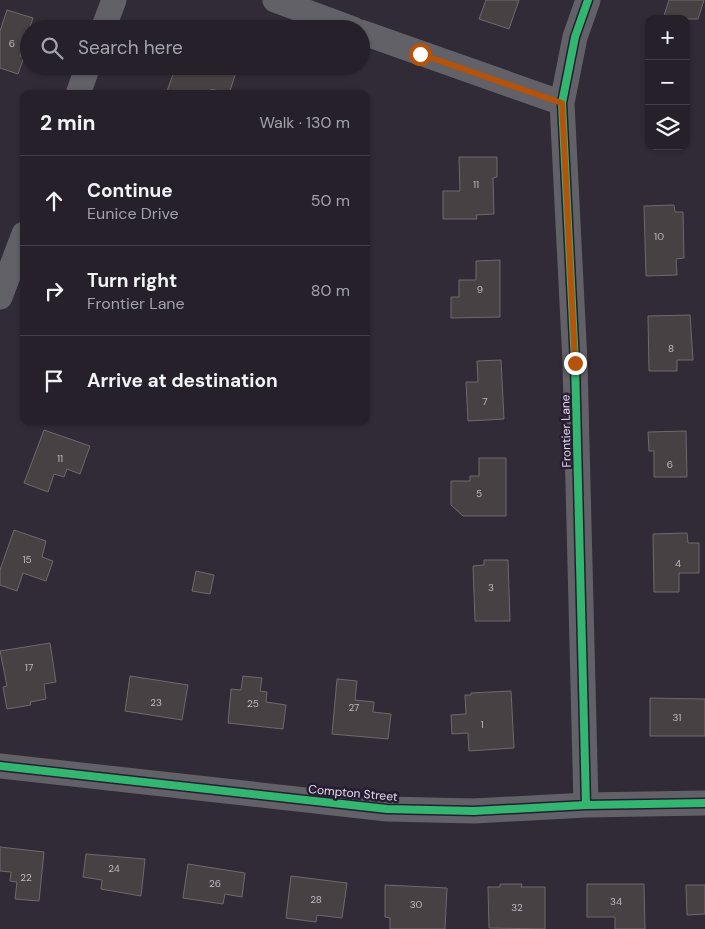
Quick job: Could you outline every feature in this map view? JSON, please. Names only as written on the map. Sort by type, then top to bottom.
[{"type":"street","points":[[106,20],[114,0]]},
{"type":"street","points":[[275,0],[329,20]]},
{"type":"street","name":"Frontier Lane","points":[[586,805],[575,363],[562,103],[575,37],[588,0]]},
{"type":"street","points":[[370,35],[562,103]]},
{"type":"street","points":[[79,90],[85,75]]},
{"type":"street","points":[[0,297],[20,244]]},
{"type":"street","name":"Compton Street","points":[[0,766],[386,808],[474,811],[586,805],[705,803]]},
{"type":"building","points":[[486,0],[519,0],[509,29],[479,19]]},
{"type":"building","points":[[669,0],[704,0],[698,19],[690,19],[690,15],[664,15]]},
{"type":"building","points":[[7,10],[33,18],[32,20],[20,20],[20,68],[18,74],[0,68],[0,31]]},
{"type":"building","points":[[173,75],[235,75],[230,90],[167,90]]},
{"type":"building","points":[[459,157],[497,157],[497,177],[493,178],[494,214],[476,215],[477,219],[443,219],[443,191],[460,191]]},
{"type":"building","points":[[674,205],[675,212],[683,212],[684,258],[676,259],[677,275],[646,276],[644,206]]},
{"type":"building","points":[[500,260],[500,317],[451,318],[451,297],[459,297],[459,280],[476,280],[476,261]]},
{"type":"building","points":[[690,315],[693,360],[677,360],[677,371],[649,371],[648,316]]},
{"type":"building","points":[[501,360],[504,419],[468,421],[466,382],[478,382],[477,361]]},
{"type":"building","points":[[44,430],[90,446],[80,474],[67,469],[64,477],[54,474],[48,492],[24,483]]},
{"type":"building","points":[[686,431],[687,477],[654,477],[654,451],[649,451],[648,432]]},
{"type":"building","points":[[479,458],[506,458],[506,516],[463,516],[451,505],[451,481],[470,481],[470,476],[479,476]]},
{"type":"building","points":[[14,530],[46,541],[42,557],[53,561],[46,581],[23,573],[17,591],[0,585],[0,570]]},
{"type":"building","points":[[687,533],[688,543],[699,543],[699,573],[679,573],[679,592],[654,592],[653,534]]},
{"type":"building","points":[[484,560],[508,560],[510,621],[475,621],[473,566],[484,565]]},
{"type":"building","points":[[196,571],[214,575],[210,594],[192,591]]},
{"type":"building","points":[[50,643],[56,682],[44,684],[46,699],[30,702],[31,705],[7,709],[3,687],[7,686],[0,651]]},
{"type":"building","points":[[130,676],[188,685],[182,720],[125,711]]},
{"type":"building","points":[[243,676],[262,678],[260,691],[267,692],[266,702],[286,705],[283,729],[228,723],[231,689],[241,690]]},
{"type":"building","points":[[337,679],[357,681],[355,700],[374,702],[373,712],[391,714],[388,739],[332,734]]},
{"type":"building","points":[[511,691],[514,748],[469,751],[468,733],[452,734],[451,715],[466,714],[465,695]]},
{"type":"building","points":[[650,698],[705,699],[705,736],[650,736]]},
{"type":"building","points":[[0,847],[44,852],[39,901],[15,899],[17,882],[10,881],[11,872],[0,871]]},
{"type":"building","points":[[86,854],[145,859],[141,896],[101,889],[102,880],[83,877]]},
{"type":"building","points":[[188,864],[245,873],[242,897],[225,894],[223,904],[183,898]]},
{"type":"building","points":[[291,876],[347,883],[342,918],[317,915],[316,922],[286,918]]},
{"type":"building","points":[[500,884],[522,884],[521,887],[545,887],[545,929],[489,928],[488,887],[500,887]]},
{"type":"building","points":[[587,884],[644,884],[645,929],[615,929],[615,917],[587,917]]},
{"type":"building","points":[[385,885],[447,888],[445,929],[390,929],[390,918],[385,917]]},
{"type":"building","points":[[686,885],[705,885],[705,914],[687,915]]},
{"type":"cycle path","points":[[586,805],[575,363],[562,103],[575,37],[588,0]]},
{"type":"cycle path","points":[[0,766],[387,809],[474,811],[586,805],[705,803]]},
{"type":"route","points":[[420,54],[562,103],[575,363]]}]
